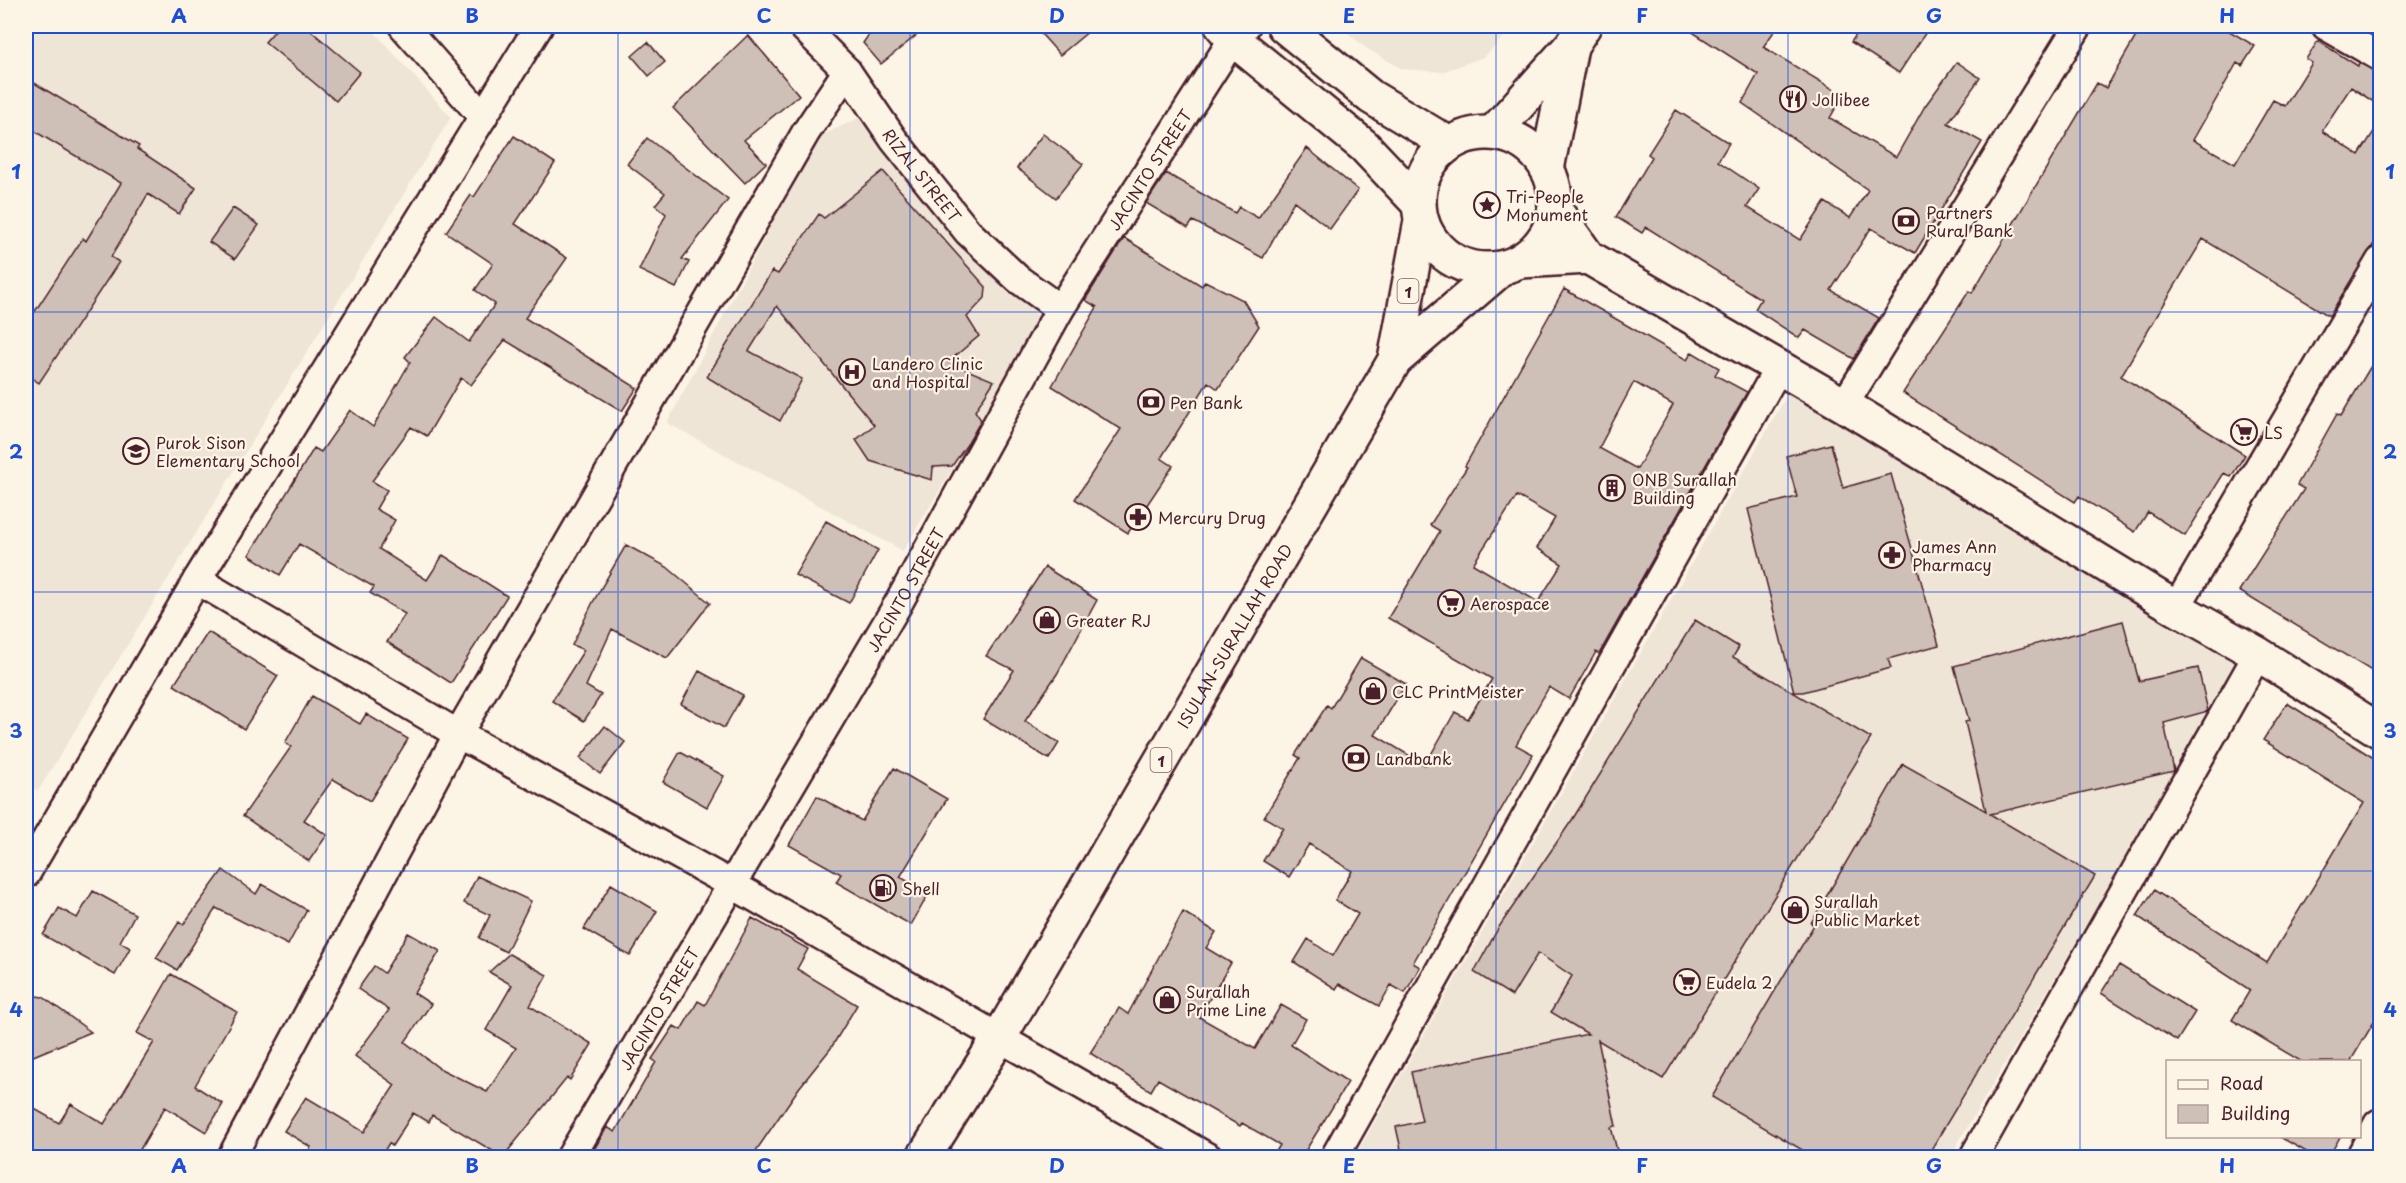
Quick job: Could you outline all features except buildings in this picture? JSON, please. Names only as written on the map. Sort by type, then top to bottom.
[{"type":"main road","points":[[1284,26],[1371,97],[1449,144]]},
{"type":"main road","points":[[1234,30],[1364,146],[1419,212],[1429,238],[1443,254],[1460,265],[1479,269],[1588,256]]},
{"type":"main road","name":"1","points":[[1493,133],[1578,36]]},
{"type":"main road","name":"1","points":[[1547,169],[1578,36]]},
{"type":"main road","name":"1","points":[[1419,212],[1421,181],[1432,160],[1449,144],[1470,135],[1493,133],[1515,138],[1534,151],[1547,169],[1555,189],[1555,210],[1550,230],[1538,248],[1511,265]]},
{"type":"main road","points":[[1555,210],[1588,256],[1844,405],[2176,608],[2258,654],[2380,731]]},
{"type":"main road","name":"ISULAN-SURALLAH ROAD","points":[[1395,360],[1419,212]]},
{"type":"main road","name":"ISULAN-SURALLAH ROAD","points":[[923,1158],[999,1038],[1395,360],[1511,265]]},
{"type":"main road","points":[[2363,1158],[2380,1126]]},
{"type":"street","points":[[403,26],[483,117]]},
{"type":"street","points":[[26,874],[197,580],[539,26]]},
{"type":"street","name":"RIZAL STREET","points":[[802,26],[847,71],[894,140],[968,232],[1018,279],[1060,309]]},
{"type":"street","points":[[1844,405],[2079,26]]},
{"type":"street","points":[[2326,26],[2380,57]]},
{"type":"street","name":"JACINTO STREET","points":[[570,1158],[898,604],[1060,309],[1234,30]]},
{"type":"street","points":[[231,1158],[458,734],[806,132],[847,71]]},
{"type":"street","points":[[2176,608],[2380,261]]},
{"type":"street","points":[[1334,1158],[1779,367]]},
{"type":"street","points":[[197,580],[458,734],[733,885],[1209,1158]]},
{"type":"street","points":[[1973,1158],[2258,654]]},
{"type":"shaded area","name":"Purok Sison Elementary School","points":[[26,26],[369,26],[451,117],[38,791],[26,785]]},
{"type":"shaded area","points":[[1339,26],[1514,26],[1484,57],[1442,72],[1402,69],[1366,48]]},
{"type":"shaded area","name":"Landero Clinic and Hospital","points":[[862,116],[1042,321],[903,551],[667,423],[817,138]]},
{"type":"shaded area","name":"Surallah Public Market","points":[[1788,393],[2241,662],[1950,1157],[1354,1158]]},
{"type":"place","name":"Jollibee","points":[[1793,99]]},
{"type":"place","name":"Tri-People Monument","points":[[1487,205]]},
{"type":"place","name":"Partners Rural Bank","points":[[1906,221]]},
{"type":"place","name":"Landero Clinic and Hospital","points":[[852,372]]},
{"type":"place","name":"Pen Bank","points":[[1151,402]]},
{"type":"place","name":"LS","points":[[2244,432]]},
{"type":"place","name":"Purok Sison Elementary School","points":[[136,451]]},
{"type":"place","name":"ONB Surallah Building","points":[[1612,488]]},
{"type":"place","name":"Mercury Drug","points":[[1138,517]]},
{"type":"place","name":"James Ann Pharmacy","points":[[1892,555]]},
{"type":"place","name":"Aerospace","points":[[1451,603]]},
{"type":"place","name":"Greater RJ","points":[[1047,620]]},
{"type":"place","name":"CLC PrintMeister","points":[[1373,691]]},
{"type":"place","name":"Landbank","points":[[1356,758]]},
{"type":"place","name":"Shell","points":[[883,888]]},
{"type":"place","name":"Surallah Public Market","points":[[1795,910]]},
{"type":"place","name":"Eudela 2","points":[[1687,982]]},
{"type":"place","name":"Surallah Prime Line","points":[[1167,1000]]}]
